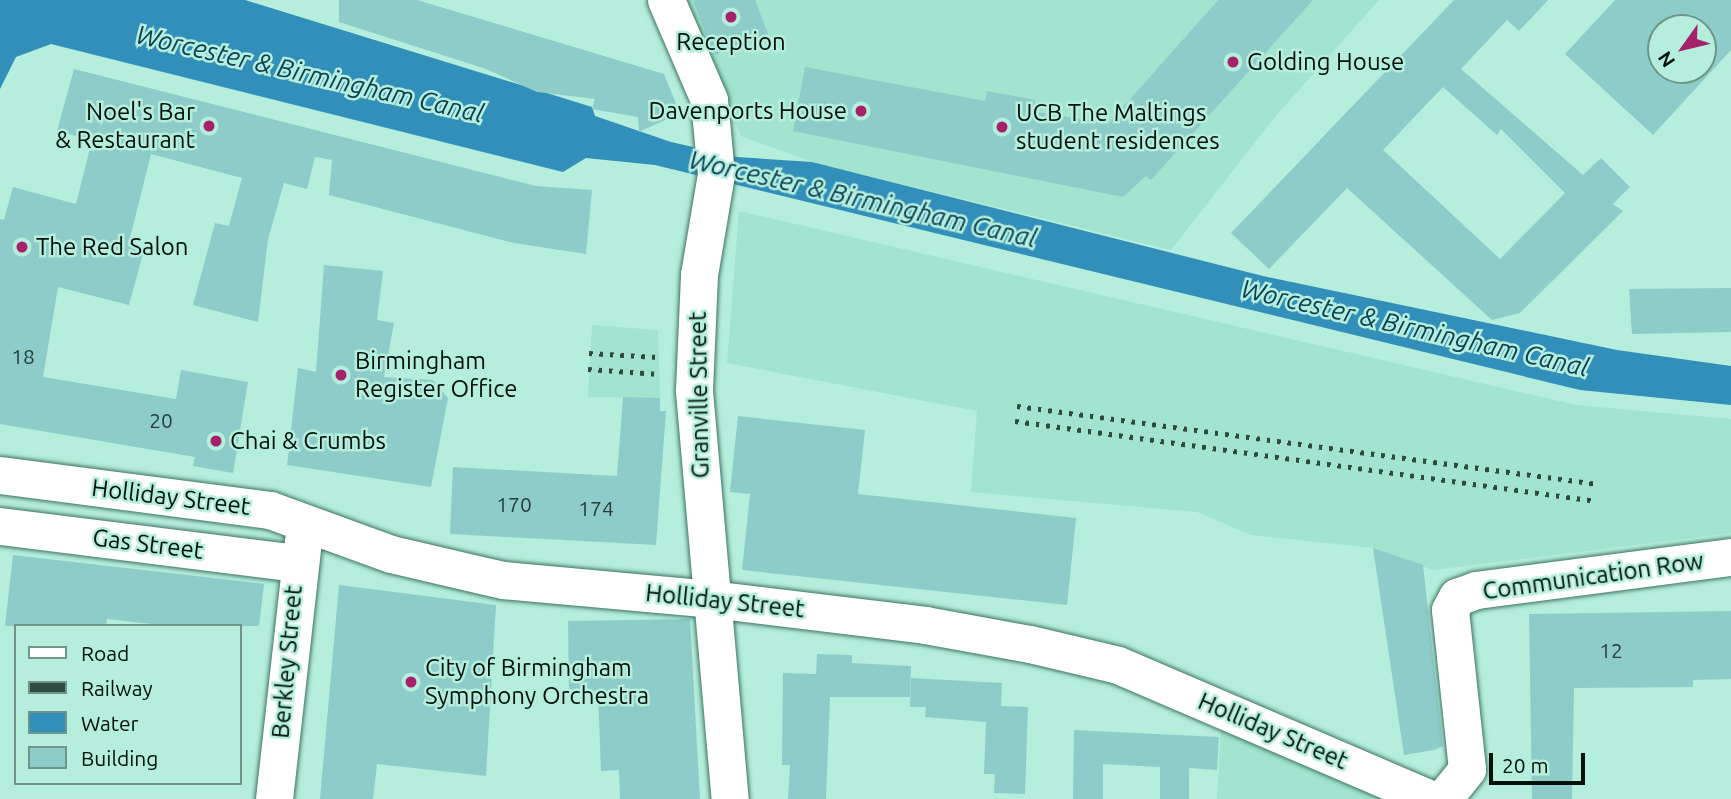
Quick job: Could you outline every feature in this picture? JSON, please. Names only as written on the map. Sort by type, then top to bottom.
[{"type":"street","name":"Granville Street","points":[[666,0],[709,100],[716,174],[693,343],[696,438],[730,799]]},
{"type":"street","name":"Holliday Street","points":[[0,475],[270,510],[307,526],[443,569],[503,580],[711,598],[925,625],[1118,665],[1431,799]]},
{"type":"street","name":"Gas Street","points":[[0,526],[296,563]]},
{"type":"street","name":"Berkley Street","points":[[274,799],[296,563],[307,526]]},
{"type":"street","name":"Communication Row","points":[[1443,799],[1467,769],[1450,610],[1457,597],[1476,590],[1731,557]]},
{"type":"shaded area","name":"UCB The Maltings student residences","points":[[678,0],[1379,0],[1274,118],[1171,250],[812,162],[741,136]]},
{"type":"shaded area","points":[[739,211],[1576,405],[1731,419],[1731,533],[1433,570],[1373,548],[1251,535],[1197,512],[971,492],[977,411],[727,363]]},
{"type":"shaded area","points":[[592,325],[658,330],[660,398],[588,397]]},
{"type":"shaded area","points":[[1221,728],[1382,799],[1217,799]]},
{"type":"water","name":"Worcester & Birmingham Canal","points":[[0,0],[245,0],[592,107],[595,116],[671,142],[737,157],[812,162],[1263,276],[1617,350],[1731,366],[1731,405],[1580,390],[655,165],[586,158],[563,172],[51,44],[16,57],[0,89]]},
{"type":"building","points":[[339,0],[417,0],[664,74],[680,113],[639,132],[638,117],[592,109],[595,99],[537,92],[486,69],[339,22]]},
{"type":"building","name":"Reception","points":[[693,0],[755,0],[768,34],[714,55]]},
{"type":"building","points":[[1218,0],[1313,0],[1151,180],[1146,176],[1123,197],[793,131],[805,67],[985,101],[987,91],[1035,100],[1033,111],[1108,124]]},
{"type":"building","points":[[1454,0],[1548,0],[1519,31],[1507,20],[1461,69],[1583,175],[1601,158],[1630,187],[1613,204],[1623,211],[1520,313],[1492,320],[1347,188],[1269,269],[1231,233]],"holes":[[[1443,87],[1497,135],[1501,129],[1565,193],[1500,259],[1383,150]]]},
{"type":"building","points":[[1615,0],[1731,0],[1731,50],[1717,65],[1717,14],[1647,14],[1647,84],[1700,84],[1653,135],[1565,54]]},
{"type":"building","points":[[74,69],[536,186],[592,190],[586,254],[514,243],[329,195],[332,160],[315,157],[307,189],[284,183],[268,239],[258,322],[193,305],[215,223],[229,226],[242,178],[151,154],[128,246],[144,250],[129,305],[58,287],[43,377],[176,399],[181,370],[248,382],[233,473],[193,466],[195,457],[0,424],[0,219],[4,220],[13,187],[76,204],[92,140],[57,131]]},
{"type":"building","name":"Birmingham Register Office","points":[[324,265],[383,271],[377,320],[394,323],[384,377],[433,380],[448,398],[431,487],[287,465],[298,368],[316,372]]},
{"type":"building","points":[[1731,288],[1731,332],[1632,334],[1629,289]]},
{"type":"building","points":[[623,397],[660,398],[660,411],[666,411],[656,545],[450,534],[453,467],[617,476]]},
{"type":"building","points":[[738,416],[865,430],[858,494],[1076,518],[1067,605],[742,570],[750,494],[730,492]]},
{"type":"building","points":[[1373,548],[1423,565],[1443,746],[1434,750],[1404,755]]},
{"type":"building","points":[[13,555],[264,584],[259,626],[151,624],[107,619],[106,624],[5,626]]},
{"type":"building","name":"City of Birmingham Symphony Orchestra","points":[[339,585],[496,605],[486,776],[377,764],[373,799],[320,799]]},
{"type":"building","points":[[1731,611],[1731,679],[1693,680],[1693,687],[1574,688],[1572,799],[1532,799],[1529,614]]},
{"type":"building","points":[[690,619],[700,799],[620,799],[619,770],[601,771],[598,691],[569,691],[568,621]]},
{"type":"building","points":[[817,654],[852,655],[852,663],[911,666],[910,697],[830,697],[826,799],[788,799],[790,765],[782,765],[783,673],[816,674]]},
{"type":"building","points":[[911,678],[1002,683],[1001,706],[1028,707],[1025,794],[994,793],[995,774],[984,774],[986,722],[925,717],[926,707],[910,707]]},
{"type":"building","points":[[1074,730],[1219,737],[1217,770],[1189,768],[1189,799],[1160,799],[1160,767],[1103,764],[1103,799],[1073,799]]},
{"type":"railway","points":[[589,353],[658,357]]},
{"type":"railway","points":[[588,369],[659,374]]},
{"type":"railway","points":[[1017,406],[1598,484]]},
{"type":"railway","points":[[1015,421],[1597,501]]},
{"type":"place","name":"Reception","points":[[731,17]]},
{"type":"place","name":"Golding House","points":[[1233,62]]},
{"type":"place","name":"Davenports House","points":[[861,111]]},
{"type":"place","name":"Noel's Bar & Restaurant","points":[[209,126]]},
{"type":"place","name":"UCB The Maltings student residences","points":[[1002,127]]},
{"type":"place","name":"The Red Salon","points":[[22,247]]},
{"type":"place","name":"Birmingham Register Office","points":[[341,375]]},
{"type":"place","name":"Chai & Crumbs","points":[[216,441]]},
{"type":"place","name":"City of Birmingham Symphony Orchestra","points":[[411,682]]}]
